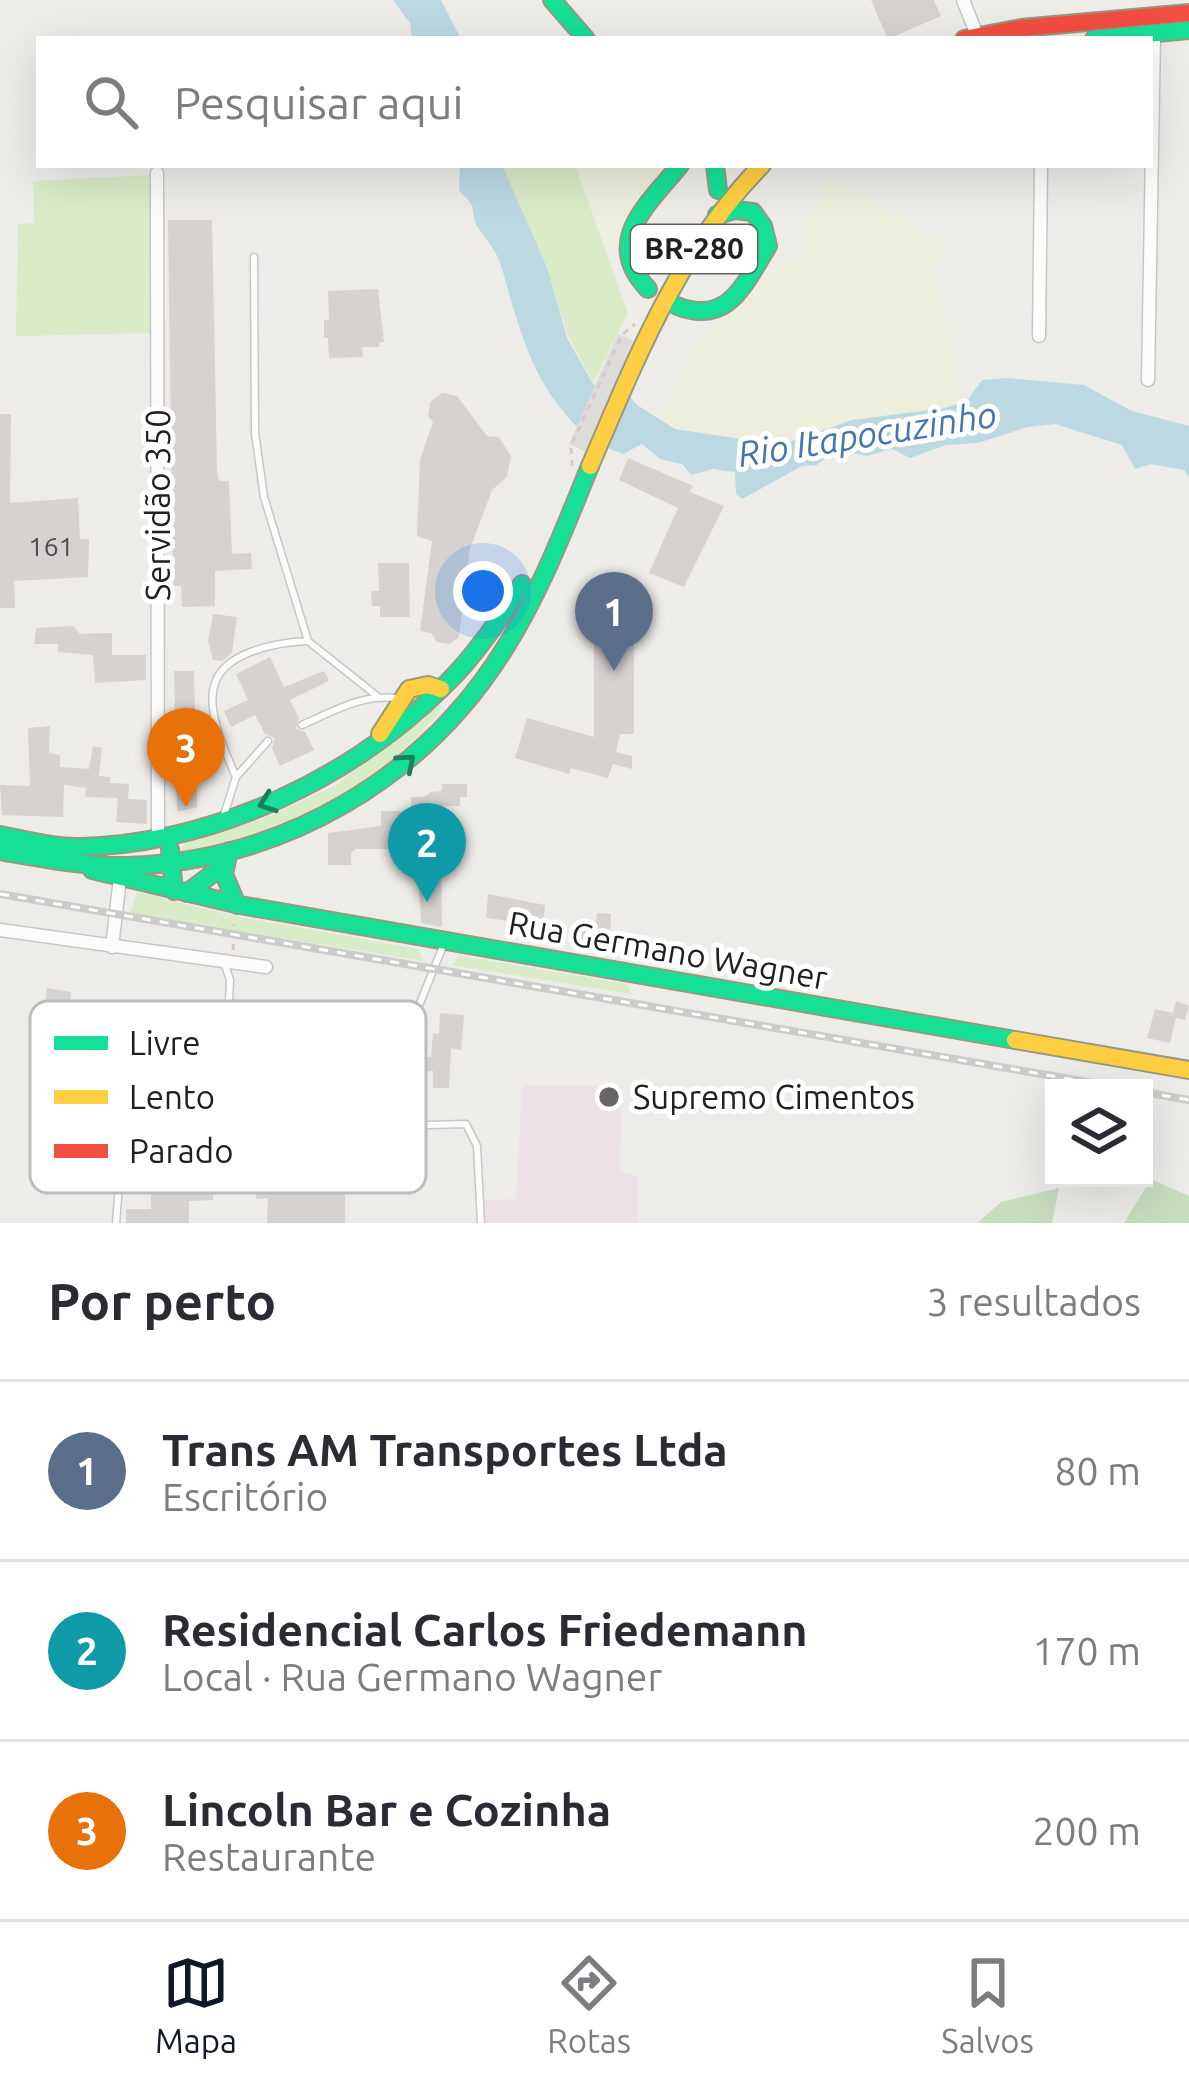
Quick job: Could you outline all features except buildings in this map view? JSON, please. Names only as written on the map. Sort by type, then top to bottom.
[{"type":"main road","points":[[552,0],[583,36]]},
{"type":"main road","points":[[979,36],[1189,13]]},
{"type":"main road","points":[[1130,36],[1189,30]]},
{"type":"main road","points":[[648,289],[632,277],[623,254],[625,244],[678,168]]},
{"type":"main road","points":[[715,168],[718,190]]},
{"type":"main road","name":"BR-280","points":[[0,835],[82,847],[158,837],[223,819],[289,795],[370,749],[441,689],[474,659],[501,622],[669,265],[737,168]]},
{"type":"main road","name":"BR-280","points":[[633,340],[717,214],[759,168]]},
{"type":"main road","points":[[677,306],[698,314],[727,304],[766,254],[767,237],[753,212],[717,214]]},
{"type":"main road","name":"BR-280","points":[[0,851],[70,863],[128,866],[226,858],[350,804],[437,736],[506,646],[582,451]]},
{"type":"main road","points":[[370,749],[397,698],[421,684],[441,689],[447,712],[437,736]]},
{"type":"main road","points":[[185,831],[171,844],[180,892],[226,858]]},
{"type":"main road","points":[[226,858],[226,885],[238,905]]},
{"type":"main road","name":"Rua Germano Wagner","points":[[70,863],[238,905],[1189,1070]]},
{"type":"street","points":[[963,0],[970,36]]},
{"type":"street","points":[[1153,92],[1154,34]]},
{"type":"street","points":[[1039,336],[1041,168]]},
{"type":"street","points":[[1148,380],[1152,168]]},
{"type":"street","name":"Servidão 350","points":[[157,173],[158,837]]},
{"type":"street","points":[[112,947],[121,878]]},
{"type":"street","points":[[0,930],[266,967]]},
{"type":"lane","points":[[254,257],[254,434],[264,497],[308,641],[377,696]]},
{"type":"lane","points":[[236,777],[223,746],[214,684],[222,671],[275,643],[308,641]]},
{"type":"lane","points":[[302,724],[377,696],[397,698]]},
{"type":"lane","points":[[223,819],[236,777],[268,741]]},
{"type":"lane","points":[[421,1001],[444,942]]},
{"type":"lane","points":[[228,962],[229,1001]]},
{"type":"lane","points":[[426,1125],[466,1124],[477,1146],[481,1223]]},
{"type":"lane","points":[[116,1223],[118,1193]]},
{"type":"path","points":[[572,473],[642,318]]},
{"type":"path","points":[[228,962],[238,905]]},
{"type":"shaded area","points":[[522,1085],[622,1086],[620,1172],[638,1176],[638,1223],[487,1223],[484,1200],[516,1199]]},
{"type":"green space","points":[[503,168],[576,168],[628,313],[593,383],[568,335]]},
{"type":"green space","points":[[576,168],[670,168],[605,253]]},
{"type":"green space","points":[[150,175],[152,333],[16,336],[18,224],[34,223],[33,181]]},
{"type":"green space","points":[[833,177],[948,246],[933,270],[964,404],[838,424],[781,446],[675,428],[660,419],[693,350],[757,281],[802,254],[804,220]]},
{"type":"green space","points":[[440,701],[440,712],[411,743],[322,807],[256,833],[179,854],[184,844],[265,818],[335,786]]},
{"type":"green space","points":[[137,892],[234,916],[418,949],[424,961],[130,914]]},
{"type":"green space","points":[[460,956],[627,984],[631,994],[452,965]]},
{"type":"green space","points":[[1153,1180],[1189,1196],[1189,1223],[1124,1223],[1146,1187],[1153,1187]]},
{"type":"green space","points":[[1059,1188],[1052,1223],[977,1223],[1001,1202]]},
{"type":"water","points":[[393,0],[441,0],[459,36],[412,36],[410,23]]},
{"type":"water","points":[[460,168],[503,168],[548,270],[567,338],[599,388],[589,438],[542,381],[498,258],[459,190]]},
{"type":"water","name":"Rio Itapocuzinho","points":[[982,380],[1084,385],[1132,411],[1189,426],[1189,477],[1184,470],[1151,464],[1135,469],[1122,445],[1055,424],[978,443],[946,445],[910,458],[892,449],[867,456],[837,450],[817,465],[802,466],[742,499],[736,494],[735,472],[713,469],[691,475],[682,464],[660,459],[642,444],[623,454],[603,446],[627,393],[675,429],[781,445],[852,420],[945,408],[967,401]]},
{"type":"pier","points":[[618,334],[647,347],[597,457],[569,444]]},
{"type":"railway","points":[[0,894],[1070,1079]]},
{"type":"railway","points":[[1153,1094],[1189,1100]]},
{"type":"traffic: fast","points":[[552,0],[583,36]]},
{"type":"traffic: fast","points":[[1126,36],[1189,30]]},
{"type":"traffic: fast","points":[[648,289],[635,272],[629,239],[644,209],[678,168]]},
{"type":"traffic: fast","points":[[715,168],[718,190]]},
{"type":"traffic: fast","points":[[677,306],[695,311],[722,306],[742,287],[768,246],[753,212],[717,215]]},
{"type":"traffic: fast","points":[[0,851],[111,866],[184,861],[293,830],[343,805],[390,774],[472,695],[530,604],[590,466]]},
{"type":"traffic: fast","points":[[0,835],[72,847],[132,843],[230,819],[278,800],[323,777],[407,719],[466,662],[522,584]]},
{"type":"traffic: fast","points":[[170,849],[174,891]]},
{"type":"traffic: fast","points":[[229,851],[224,874],[237,905]]},
{"type":"traffic: fast","points":[[187,893],[224,865]]},
{"type":"traffic: fast","points":[[92,870],[240,905],[1015,1040]]},
{"type":"traffic: slow","points":[[590,466],[683,269],[759,168]]},
{"type":"traffic: slow","points":[[380,734],[409,689],[428,685],[441,689]]},
{"type":"traffic: slow","points":[[1015,1040],[1189,1070]]},
{"type":"traffic: jam","points":[[980,36],[1189,13]]},
{"type":"place","name":"Trans AM Transportes Ltda","points":[[614,671]]},
{"type":"place","name":"Lincoln Bar e Cozinha","points":[[186,807]]},
{"type":"place","name":"Residencial Carlos Friedemann","points":[[427,902]]},
{"type":"place","name":"Supremo Cimentos","points":[[609,1097]]}]
